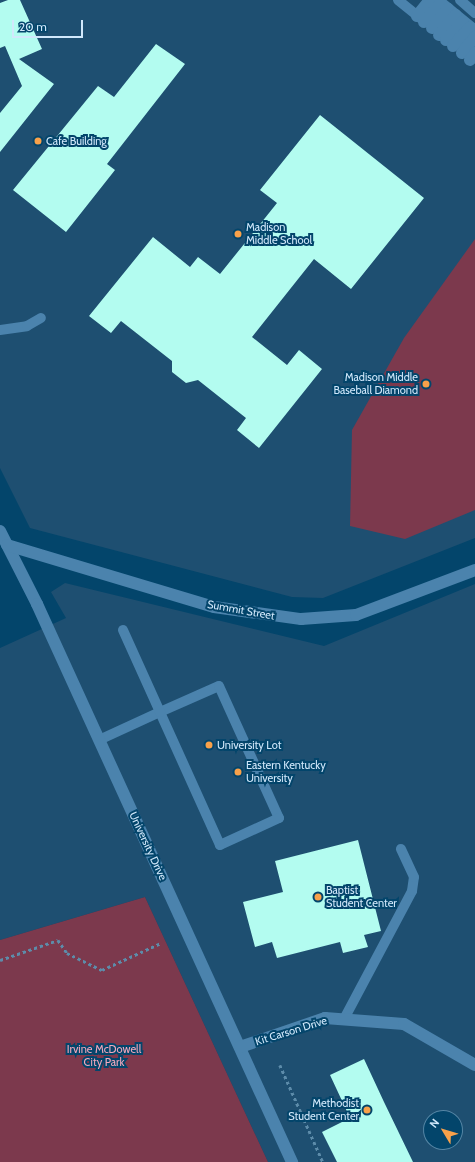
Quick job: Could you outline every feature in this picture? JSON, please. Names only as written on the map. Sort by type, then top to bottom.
[{"type":"street","points":[[449,42],[455,16]]},
{"type":"street","points":[[449,42],[455,16]]},
{"type":"street","points":[[449,42],[455,16]]},
{"type":"street","points":[[449,42],[455,16]]},
{"type":"street","name":"University Drive","points":[[0,531],[99,740],[292,1162]]},
{"type":"street","name":"Summit Street","points":[[7,545],[214,607],[301,619],[356,615],[475,570]]},
{"type":"street","name":"Kit Carson Drive","points":[[240,1047],[325,1018],[344,1019],[404,1024],[475,1065]]},
{"type":"lane","points":[[398,0],[449,42]]},
{"type":"lane","points":[[460,0],[475,12]]},
{"type":"lane","points":[[0,330],[27,326],[41,318]]},
{"type":"lane","points":[[99,740],[160,712],[219,686],[279,818],[220,845],[160,712],[123,630]]},
{"type":"lane","points":[[344,1019],[412,891],[414,877],[401,849]]},
{"type":"path","points":[[0,960],[58,940],[67,953],[102,970],[161,943]]},
{"type":"path","points":[[280,1065],[323,1162]]},
{"type":"shaded area","name":"Madison Middle School","points":[[0,0],[475,0],[475,538],[323,598],[292,597],[30,528],[0,468]]},
{"type":"shaded area","name":"Eastern Kentucky University","points":[[65,583],[324,646],[475,584],[475,1162],[268,1162],[145,897],[0,940],[0,648],[66,618],[51,592]]},
{"type":"green space","name":"Madison Middle Baseball Diamond","points":[[475,239],[475,510],[405,539],[350,526],[352,430],[404,338]]},
{"type":"green space","name":"Irvine McDowell City Park","points":[[145,897],[268,1162],[0,1162],[0,940]]},
{"type":"building","points":[[8,0],[20,0],[42,49],[19,59],[54,84],[0,152],[0,113],[22,86],[5,46],[0,48],[0,3]]},
{"type":"building","points":[[156,44],[185,64],[107,164],[115,170],[66,232],[13,190],[98,86],[114,97]]},
{"type":"building","points":[[320,115],[424,198],[351,289],[314,259],[252,337],[287,365],[299,350],[322,369],[259,448],[237,430],[246,418],[198,380],[186,383],[172,372],[172,361],[121,321],[111,333],[89,316],[153,237],[190,267],[198,257],[220,274],[277,203],[260,190]]},
{"type":"building","name":"Baptist Student Center","points":[[358,840],[381,931],[364,935],[368,947],[343,953],[340,942],[277,958],[272,942],[255,947],[243,902],[283,892],[275,861]]},
{"type":"building","name":"Methodist Student Center","points":[[364,1059],[413,1162],[337,1162],[322,1132],[350,1118],[330,1075]]},
{"type":"place","name":"Cafe Building","points":[[38,141]]},
{"type":"place","name":"Madison Middle School","points":[[238,234]]},
{"type":"place","name":"Madison Middle Baseball Diamond","points":[[426,384]]},
{"type":"place","name":"University Lot","points":[[209,745]]},
{"type":"place","name":"Eastern Kentucky University","points":[[238,772]]},
{"type":"place","name":"Baptist Student Center","points":[[318,897]]},
{"type":"place","name":"Methodist Student Center","points":[[367,1110]]}]
